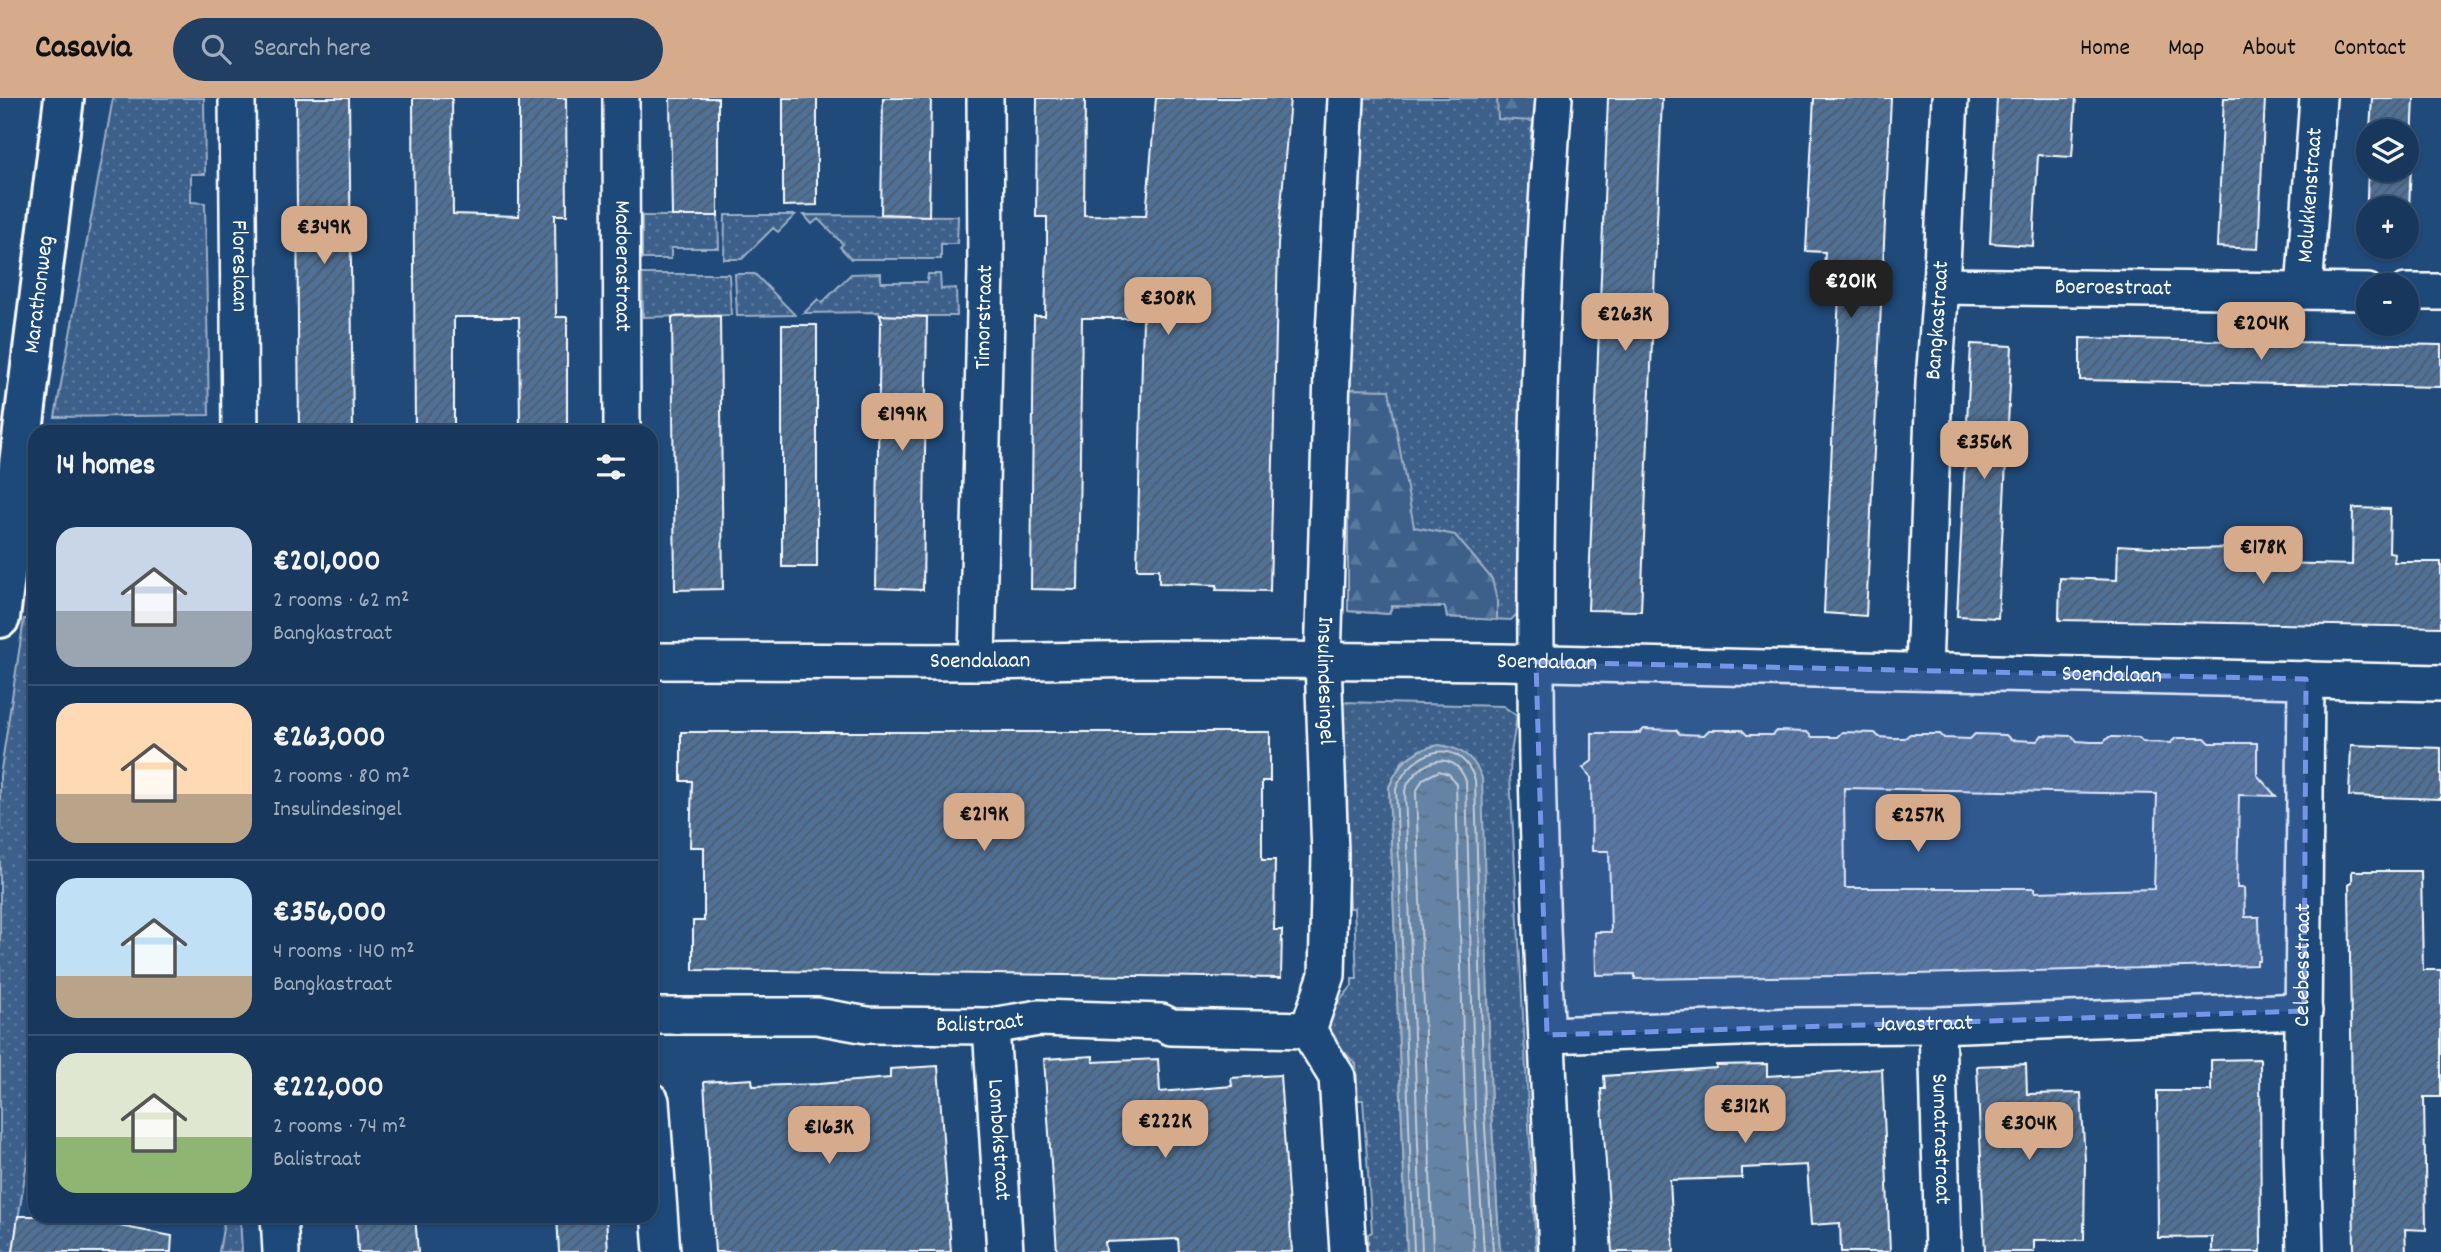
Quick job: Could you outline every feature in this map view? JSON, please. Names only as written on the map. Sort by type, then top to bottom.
[{"type":"main road","name":"Marathonweg","points":[[0,618],[64,98]]},
{"type":"street","name":"Floreslaan","points":[[237,98],[240,425]]},
{"type":"street","name":"Madoerastraat","points":[[621,98],[622,425]]},
{"type":"street","name":"Timorstraat","points":[[977,662],[986,268],[985,98]]},
{"type":"street","name":"Insulindesingel","points":[[1308,1030],[1327,975],[1330,855],[1323,661],[1333,361],[1346,98]]},
{"type":"street","points":[[1554,98],[1539,384],[1536,662],[1547,1035],[1557,1252]]},
{"type":"street","name":"Bangkastraat","points":[[1924,670],[1934,382],[1950,98]]},
{"type":"street","name":"Molukkenstraat","points":[[2304,291],[2318,98]]},
{"type":"street","name":"Boeroestraat","points":[[1941,286],[2356,292]]},
{"type":"street","points":[[2419,292],[2441,292]]},
{"type":"street","name":"Soendalaan","points":[[658,661],[977,662],[1155,659],[1536,662],[2441,683]]},
{"type":"street","name":"Celebesstraat","points":[[2305,1252],[2302,1146],[2306,679]]},
{"type":"street","name":"Javastraat","points":[[1547,1035],[1793,1026],[1937,1025],[2304,1011]]},
{"type":"street","name":"Balistraat","points":[[658,1014],[817,1016],[867,1025],[991,1026],[1039,1018],[1161,1022],[1171,1027],[1308,1030]]},
{"type":"street","name":"Sumatrastraat","points":[[1937,1025],[1943,1252]]},
{"type":"street","name":"Lombokstraat","points":[[991,1026],[1005,1252]]},
{"type":"street","points":[[1308,1030],[1337,1077],[1348,1252]]},
{"type":"street","points":[[658,1197],[662,1252]]},
{"type":"street","points":[[279,1223],[281,1252]]},
{"type":"highlighted area","points":[[1536,662],[2306,679],[2304,1011],[1547,1035]]},
{"type":"green space","points":[[113,98],[204,98],[205,174],[191,174],[191,202],[205,203],[209,415],[55,417]]},
{"type":"green space","points":[[1365,98],[1536,98],[1531,137],[1522,381],[1518,613],[1511,620],[1447,617],[1445,607],[1392,606],[1389,614],[1348,611],[1348,389]]},
{"type":"green space","points":[[1497,98],[1536,98],[1533,121],[1498,119]]},
{"type":"green space","points":[[725,215],[795,215],[778,232],[773,228],[742,259],[724,259]]},
{"type":"green space","points":[[804,215],[958,216],[957,244],[941,244],[941,259],[851,259],[840,247],[843,244],[818,219],[812,224]]},
{"type":"green space","points":[[642,216],[718,216],[719,248],[671,248],[671,259],[642,259]]},
{"type":"green space","points":[[881,273],[881,282],[927,282],[928,274],[940,274],[941,289],[956,288],[957,316],[880,316],[879,312],[804,313],[818,299],[822,303],[851,274]]},
{"type":"green space","points":[[642,274],[729,274],[731,315],[643,317]]},
{"type":"green space","points":[[735,274],[755,274],[795,315],[737,316]]},
{"type":"green space","points":[[1348,389],[1389,390],[1414,527],[1455,535],[1492,579],[1497,601],[1497,620],[1447,617],[1445,607],[1392,606],[1389,614],[1348,611]]},
{"type":"green space","points":[[24,619],[28,619],[28,1156],[13,1252],[0,1252],[0,776]]},
{"type":"green space","points":[[1341,702],[1503,706],[1517,716],[1510,776],[1536,1252],[1500,1252],[1491,1111],[1488,990],[1421,749],[1402,762],[1389,787],[1407,1252],[1357,1252],[1357,1245],[1368,1244],[1368,1234],[1372,1232],[1363,1100],[1358,1100],[1356,1064],[1329,1037],[1328,1015],[1352,986],[1352,979],[1357,979],[1354,908],[1349,908]]},
{"type":"green space","points":[[224,1223],[240,1223],[242,1252],[219,1252]]},
{"type":"water","points":[[1439,745],[1454,748],[1466,755],[1475,764],[1482,778],[1491,1111],[1500,1252],[1407,1252],[1389,787],[1408,758]]},
{"type":"building","points":[[296,98],[349,98],[353,425],[299,425]]},
{"type":"building","points":[[413,98],[452,98],[453,214],[519,216],[519,98],[566,98],[567,215],[555,215],[556,317],[567,317],[567,425],[520,425],[519,317],[454,317],[454,425],[415,425]]},
{"type":"building","points":[[670,98],[718,98],[718,216],[672,216]]},
{"type":"building","points":[[783,98],[817,98],[817,205],[783,206]]},
{"type":"building","points":[[883,98],[931,98],[929,216],[881,214]]},
{"type":"building","points":[[1037,98],[1085,98],[1084,215],[1146,216],[1156,98],[1290,98],[1278,244],[1270,591],[1216,590],[1217,585],[1159,583],[1159,569],[1137,569],[1143,318],[1082,318],[1078,590],[1031,589],[1034,316],[1045,316],[1047,249],[1047,217],[1036,217]]},
{"type":"building","points":[[1608,98],[1662,98],[1641,611],[1588,610]]},
{"type":"building","points":[[1814,98],[1891,98],[1866,616],[1824,613],[1840,273],[1824,273],[1825,252],[1806,251]]},
{"type":"building","points":[[1997,98],[2076,98],[2072,157],[2038,155],[2033,246],[1990,243]]},
{"type":"building","points":[[2224,98],[2265,98],[2258,249],[2217,247]]},
{"type":"building","points":[[2372,98],[2414,98],[2413,119],[2371,119]]},
{"type":"building","points":[[2368,182],[2410,182],[2410,196],[2367,196]]},
{"type":"building","points":[[880,315],[927,317],[923,590],[876,588],[882,323]]},
{"type":"building","points":[[720,316],[723,589],[675,590],[672,317]]},
{"type":"building","points":[[782,325],[817,325],[817,567],[782,567]]},
{"type":"building","points":[[2080,338],[2441,345],[2441,387],[2080,380]]},
{"type":"building","points":[[1971,344],[2012,346],[1998,618],[1957,616]]},
{"type":"building","points":[[2353,508],[2390,509],[2389,552],[2395,553],[2394,562],[2441,562],[2441,627],[2059,620],[2060,578],[2117,580],[2118,545],[2185,549],[2276,547],[2276,563],[2352,565]]},
{"type":"building","points":[[1644,729],[1676,730],[1680,734],[1704,735],[1709,730],[1742,730],[1747,735],[1773,735],[1777,731],[1807,732],[1812,737],[1837,737],[1842,732],[1875,733],[1879,737],[1893,738],[1905,738],[1910,734],[1940,734],[1944,738],[1970,739],[1975,734],[2006,735],[2011,740],[2037,741],[2042,735],[2072,736],[2077,741],[2091,742],[2104,742],[2109,737],[2114,737],[2139,738],[2143,742],[2170,743],[2176,738],[2205,738],[2210,743],[2257,743],[2257,775],[2276,796],[2239,795],[2237,888],[2244,888],[2245,917],[2259,917],[2260,961],[2257,961],[2257,965],[1837,976],[1635,979],[1635,974],[1596,975],[1595,932],[1611,932],[1609,851],[1592,851],[1591,777],[1583,768],[1592,761],[1592,733],[1640,733]],"holes":[[[1844,788],[2157,794],[2154,889],[2035,892],[2035,888],[1845,888]]]},
{"type":"building","points":[[681,732],[1270,732],[1270,781],[1262,781],[1262,860],[1275,860],[1274,930],[1282,930],[1281,978],[693,970],[693,921],[704,921],[704,847],[690,847],[692,781],[681,781]]},
{"type":"building","points":[[2351,745],[2441,748],[2441,799],[2349,796]]},
{"type":"building","points":[[2352,871],[2421,871],[2423,970],[2441,970],[2441,1097],[2424,1097],[2426,1230],[2405,1229],[2406,1252],[2354,1252],[2349,884],[2352,882]]},
{"type":"building","points":[[1093,1056],[1093,1062],[1158,1059],[1160,1092],[1232,1086],[1231,1078],[1280,1075],[1292,1252],[1179,1252],[1178,1239],[1105,1242],[1106,1252],[1057,1252],[1044,1059]]},
{"type":"building","points":[[2260,1059],[2261,1252],[2212,1252],[2212,1237],[2158,1238],[2157,1091],[2211,1091],[2211,1060]]},
{"type":"building","points":[[1767,1064],[1767,1076],[1882,1069],[1890,1252],[1841,1252],[1840,1223],[1811,1225],[1807,1165],[1742,1168],[1742,1178],[1670,1180],[1674,1252],[1612,1252],[1601,1089],[1605,1089],[1604,1076],[1716,1068],[1716,1065]]},
{"type":"building","points":[[2026,1064],[2027,1094],[2081,1093],[2085,1160],[2084,1240],[2034,1240],[2034,1252],[1985,1252],[1977,1066]]},
{"type":"building","points":[[938,1066],[951,1252],[715,1252],[704,1082],[752,1079],[753,1086],[819,1084],[890,1078],[890,1069]]},
{"type":"building","points":[[18,1216],[28,1216],[28,1223],[104,1223],[172,1236],[171,1252],[13,1252]]},
{"type":"building","points":[[356,1223],[416,1223],[418,1252],[358,1252]]},
{"type":"building","points":[[557,1223],[606,1223],[608,1252],[559,1252]]}]
